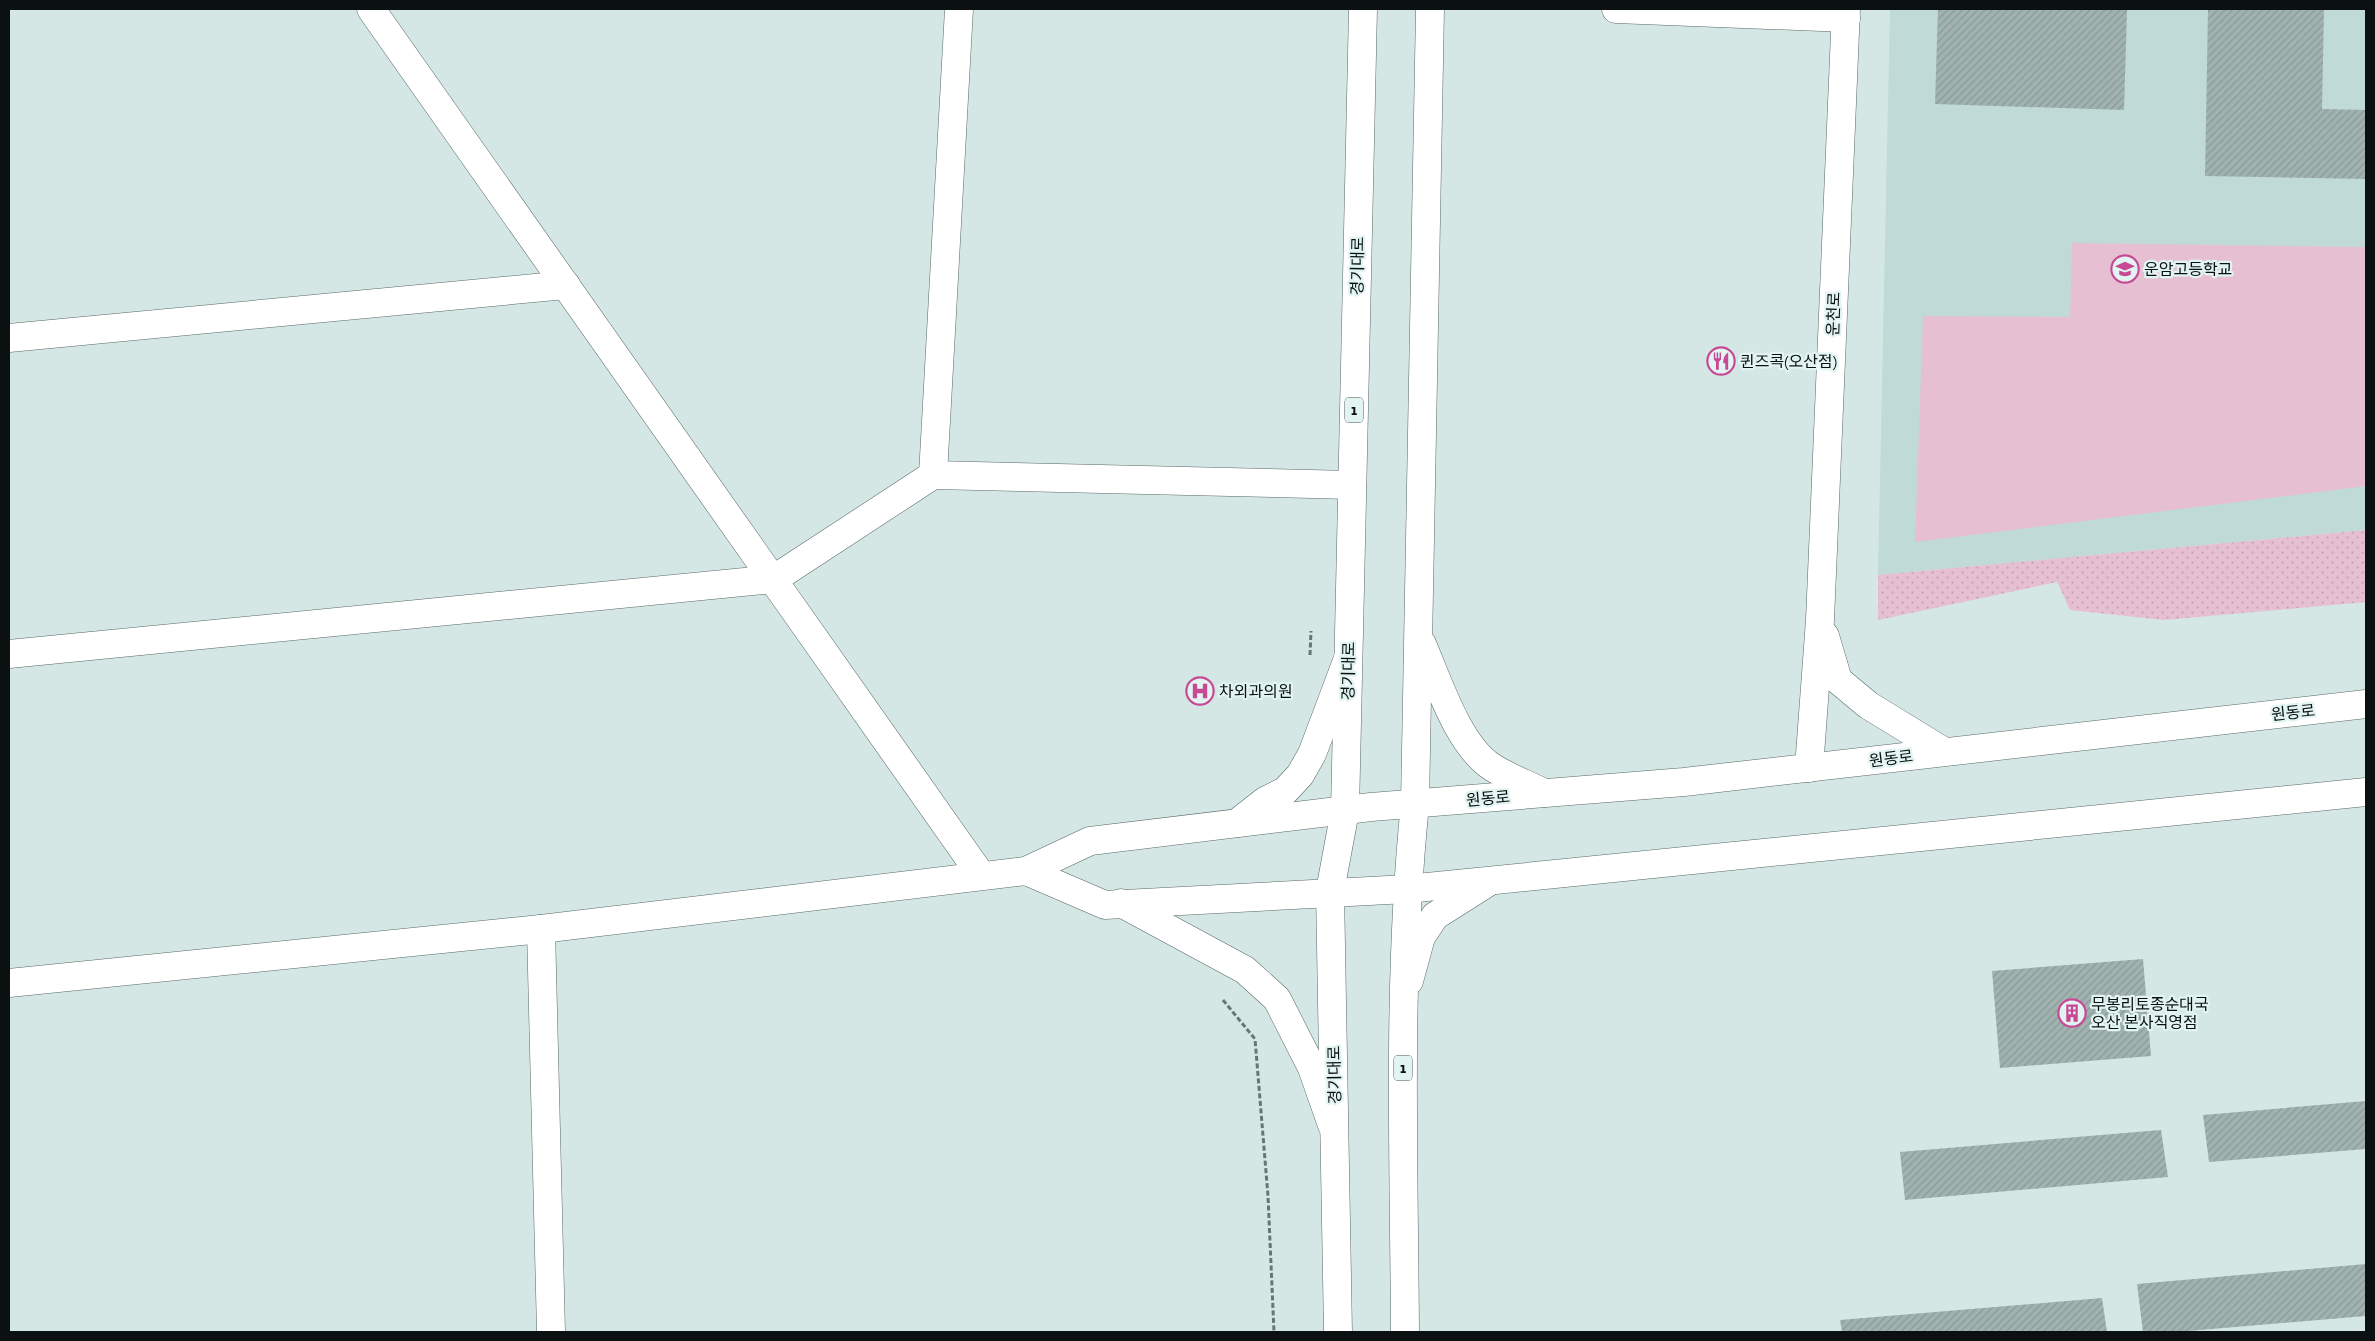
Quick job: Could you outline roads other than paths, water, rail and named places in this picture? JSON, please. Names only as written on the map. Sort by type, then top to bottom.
[{"type":"street","points":[[371,9],[981,875]]},
{"type":"street","points":[[933,475],[959,9]]},
{"type":"street","name":"경기대로","points":[[1338,1332],[1330,891],[1344,811],[1363,9]]},
{"type":"street","name":"1","points":[[1405,1332],[1403,1004],[1406,889],[1415,804],[1430,9]]},
{"type":"street","points":[[1616,9],[1846,13]]},
{"type":"street","name":"운천로","points":[[1809,768],[1820,620],[1846,13]]},
{"type":"street","points":[[9,338],[566,285]]},
{"type":"street","points":[[9,654],[774,579],[933,475],[1352,485]]},
{"type":"street","points":[[1820,620],[1838,680],[1868,705],[1943,751]]},
{"type":"street","points":[[1418,635],[1457,727],[1477,753],[1491,767],[1544,793]]},
{"type":"street","points":[[1237,823],[1265,801],[1285,791],[1300,775],[1312,754],[1348,660]]},
{"type":"street","name":"원동로","points":[[1026,871],[1090,841],[1344,811],[1684,782],[2366,704]]},
{"type":"street","points":[[9,983],[541,929],[1026,871],[1105,905],[1330,891],[1406,889],[2366,792]]},
{"type":"street","points":[[1403,1004],[1422,937],[1435,916],[1491,880]]},
{"type":"street","points":[[1121,903],[1245,970],[1277,1000],[1312,1068],[1335,1135]]},
{"type":"street","points":[[541,929],[551,1332]]},
{"type":"place","name":"운암고등학교","points":[[2125,269]]},
{"type":"place","name":"퀸즈콕(오산점)","points":[[1721,361]]},
{"type":"place","name":"차외과의원","points":[[1200,691]]},
{"type":"place","name":"무봉리토종순대국 오산 본사직영점","points":[[2072,1013]]}]
